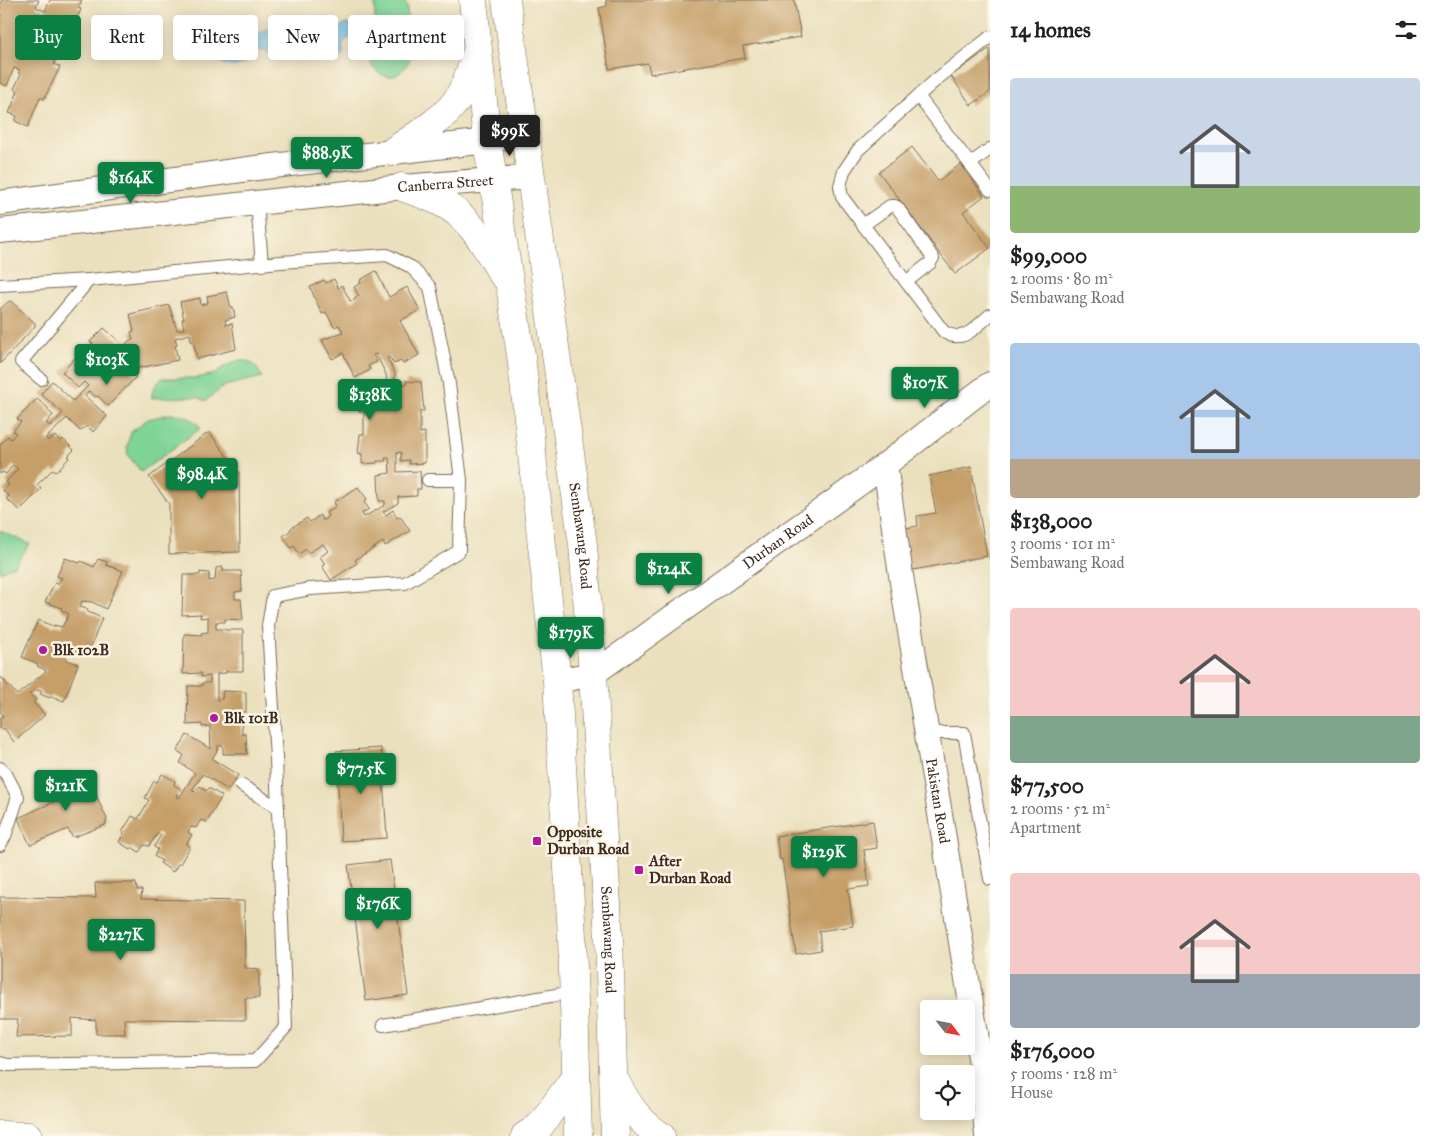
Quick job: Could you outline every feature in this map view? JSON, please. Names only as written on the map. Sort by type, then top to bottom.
[{"type":"main road","points":[[473,0],[488,141],[522,355],[557,682],[573,992],[578,1136]]},
{"type":"main road","name":"Sembawang Road","points":[[506,0],[583,545],[609,938],[615,1136]]},
{"type":"main road","points":[[392,152],[447,112],[457,101],[470,72],[478,47]]},
{"type":"main road","points":[[402,187],[443,203],[465,219],[479,235],[511,290]]},
{"type":"main road","points":[[525,1136],[539,1126],[576,1076]]},
{"type":"main road","points":[[613,1077],[626,1102],[643,1124],[661,1136]]},
{"type":"main road","points":[[0,1135],[28,1136]]},
{"type":"street","points":[[0,202],[256,168],[488,141],[525,134]]},
{"type":"street","name":"Canberra Street","points":[[0,231],[402,187],[531,177]]},
{"type":"street","name":"Durban Road","points":[[557,682],[593,674],[885,465],[990,384]]},
{"type":"street","name":"Pakistan Road","points":[[885,465],[902,582],[985,1050],[987,1136]]},
{"type":"lane","points":[[990,37],[937,79],[858,150],[844,171],[840,186],[842,197],[944,332],[953,337],[961,337],[990,315]]},
{"type":"lane","points":[[918,96],[990,190]]},
{"type":"lane","points":[[970,164],[990,149]]},
{"type":"lane","points":[[257,203],[262,265]]},
{"type":"lane","points":[[863,225],[890,206],[897,207],[933,258],[930,263],[906,282]]},
{"type":"lane","points":[[0,285],[89,280],[387,255],[411,267],[430,287],[450,384],[461,480],[459,551],[405,583],[310,589],[273,596],[268,626],[278,808],[286,1027],[255,1061],[8,1065],[0,1063]]},
{"type":"lane","points":[[41,379],[21,362],[89,280]]},
{"type":"lane","points":[[428,480],[461,480]]},
{"type":"lane","points":[[928,733],[964,733],[990,879]]},
{"type":"lane","points":[[0,768],[6,774],[18,796],[5,836],[0,845]]},
{"type":"lane","points":[[240,785],[278,808]]},
{"type":"lane","points":[[383,1025],[573,992]]},
{"type":"green space","points":[[379,0],[403,0],[407,6],[407,15],[375,15],[375,4]]},
{"type":"green space","points":[[371,60],[409,60],[401,72],[394,76],[378,73]]},
{"type":"green space","points":[[239,360],[254,365],[262,377],[225,386],[205,401],[197,397],[151,398],[154,387],[162,378],[196,378],[216,374],[222,368]]},
{"type":"green space","points":[[169,414],[187,417],[201,428],[141,472],[128,455],[127,446],[131,432],[148,419]]},
{"type":"green space","points":[[0,531],[30,544],[15,565],[0,572]]},
{"type":"water","points":[[344,24],[348,24],[348,39],[342,45],[344,54],[338,58],[338,28]]},
{"type":"water","points":[[268,28],[268,52],[258,50],[258,34]]},
{"type":"water","points":[[247,60],[235,66],[230,66],[220,61]]},
{"type":"building","points":[[2,0],[39,0],[36,7],[45,11],[50,0],[82,0],[78,8],[81,9],[79,15],[15,15],[15,60],[56,60],[54,64],[60,67],[44,99],[40,97],[28,127],[15,121],[17,116],[9,113],[18,91],[14,89],[21,74],[18,73],[20,70],[14,68],[7,86],[0,83],[0,5]]},
{"type":"building","points":[[606,0],[794,0],[801,37],[743,46],[745,58],[650,74],[648,63],[609,69],[599,8],[607,6]]},
{"type":"building","points":[[990,48],[990,92],[971,105],[951,76]]},
{"type":"building","points":[[912,147],[938,181],[961,164],[984,196],[963,212],[990,248],[955,274],[879,172]]},
{"type":"building","points":[[376,271],[389,297],[407,287],[420,310],[400,321],[419,355],[403,364],[401,361],[394,364],[389,357],[387,358],[395,373],[394,394],[398,393],[397,385],[407,384],[406,381],[421,382],[424,411],[420,411],[420,433],[425,432],[425,463],[409,464],[409,460],[401,461],[401,452],[397,453],[397,472],[420,471],[421,489],[417,489],[417,496],[398,497],[398,503],[383,512],[386,515],[393,510],[397,518],[400,516],[410,531],[385,546],[383,542],[355,560],[357,563],[331,580],[322,566],[325,564],[320,557],[328,551],[323,544],[308,553],[306,549],[299,554],[294,546],[291,548],[283,536],[291,528],[307,518],[310,522],[320,515],[323,521],[328,516],[326,513],[336,506],[334,502],[358,487],[367,499],[364,502],[369,509],[362,513],[364,517],[385,505],[385,501],[379,501],[378,475],[390,473],[389,458],[385,458],[386,461],[377,461],[377,463],[362,464],[362,454],[358,453],[360,434],[364,434],[364,412],[359,412],[358,382],[373,382],[374,385],[384,385],[384,394],[388,393],[386,374],[376,354],[373,355],[377,362],[368,366],[370,370],[355,378],[343,353],[332,359],[322,340],[343,332],[339,325],[334,327],[326,312],[322,314],[310,287],[324,280],[326,283],[334,279],[338,288],[342,285],[350,301],[355,300],[355,297],[359,296],[354,287],[361,283],[360,280]]},
{"type":"building","points":[[227,292],[235,317],[225,320],[226,325],[232,323],[236,349],[197,359],[190,334],[175,338],[178,360],[139,368],[136,354],[134,354],[132,347],[120,360],[136,377],[108,406],[98,396],[96,397],[89,391],[85,396],[107,416],[93,432],[87,426],[80,431],[67,418],[46,438],[48,441],[55,436],[61,442],[63,439],[74,450],[68,456],[70,457],[56,472],[52,470],[37,485],[41,489],[20,510],[6,499],[9,496],[3,491],[9,484],[6,482],[18,469],[13,465],[6,474],[3,472],[0,474],[0,445],[8,436],[11,439],[16,433],[13,431],[21,422],[17,419],[37,399],[53,415],[46,423],[50,426],[63,413],[41,394],[52,381],[73,401],[88,386],[84,382],[78,388],[62,372],[75,358],[78,361],[93,344],[90,342],[104,328],[121,343],[116,349],[119,351],[130,340],[133,340],[131,332],[134,331],[130,314],[169,305],[177,330],[184,329],[180,302],[200,298],[201,305],[208,303],[207,296]]},
{"type":"building","points":[[9,301],[35,323],[35,326],[0,364],[0,309]]},
{"type":"building","points":[[209,432],[239,472],[240,552],[169,554],[169,504],[149,477]]},
{"type":"building","points":[[971,467],[987,556],[908,571],[900,529],[918,526],[917,516],[936,513],[929,476]]},
{"type":"building","name":"Blk 102B","points":[[65,558],[80,563],[81,561],[94,567],[98,559],[107,562],[106,565],[123,571],[106,609],[92,602],[82,601],[80,607],[102,618],[87,657],[71,649],[69,651],[62,648],[59,654],[66,657],[66,660],[78,664],[64,701],[40,694],[42,691],[36,690],[29,694],[36,700],[33,702],[45,715],[14,742],[4,728],[1,730],[0,728],[0,718],[3,716],[0,711],[0,678],[17,695],[45,672],[46,670],[37,666],[38,664],[22,657],[38,620],[55,627],[54,625],[62,627],[69,614],[61,610],[62,608],[45,602],[55,583],[58,584],[62,578],[57,576]]},
{"type":"building","name":"Blk 101B","points":[[223,567],[223,571],[241,571],[242,591],[235,592],[235,599],[241,599],[243,620],[225,619],[225,622],[216,622],[216,629],[243,630],[243,671],[226,671],[226,673],[217,674],[217,700],[222,699],[223,691],[246,692],[246,712],[241,712],[242,734],[246,734],[247,754],[223,754],[223,746],[218,746],[212,759],[238,775],[228,790],[203,774],[192,790],[194,792],[200,786],[206,791],[209,788],[222,796],[207,822],[201,820],[196,828],[191,827],[188,832],[192,835],[187,843],[190,847],[173,872],[154,856],[158,849],[154,847],[161,835],[158,833],[149,846],[144,845],[139,852],[119,842],[124,833],[122,832],[132,816],[138,819],[149,800],[145,798],[154,781],[157,782],[162,774],[175,781],[174,785],[181,789],[176,796],[179,798],[195,773],[180,763],[184,755],[177,751],[187,735],[211,749],[210,726],[202,727],[202,724],[187,725],[188,686],[202,686],[202,683],[210,683],[210,676],[201,677],[201,673],[183,674],[184,634],[202,635],[201,633],[208,632],[208,617],[200,618],[201,614],[182,615],[183,575],[200,575],[200,572],[209,573],[209,581],[215,580],[216,568]]},
{"type":"building","points":[[381,748],[387,838],[341,841],[336,751]]},
{"type":"building","points":[[85,772],[107,819],[105,825],[74,837],[68,829],[30,845],[18,818],[56,801],[51,789],[55,784]]},
{"type":"building","points":[[873,821],[877,848],[864,850],[869,886],[848,889],[853,926],[819,931],[821,950],[796,954],[782,859],[780,860],[776,836]]},
{"type":"building","points":[[390,860],[408,995],[366,1001],[348,865]]},
{"type":"building","points":[[95,883],[136,883],[137,890],[142,890],[141,899],[244,901],[245,968],[259,969],[259,998],[245,998],[246,1020],[124,1019],[125,1034],[96,1034],[96,1020],[72,1018],[72,1036],[16,1037],[18,1019],[0,1019],[0,897],[96,898]]},
{"type":"place","name":"Blk 102B","points":[[43,650]]},
{"type":"place","name":"Blk 101B","points":[[214,718]]},
{"type":"place","name":"Opposite Durban Road","points":[[537,841]]},
{"type":"place","name":"After Durban Road","points":[[639,870]]}]
